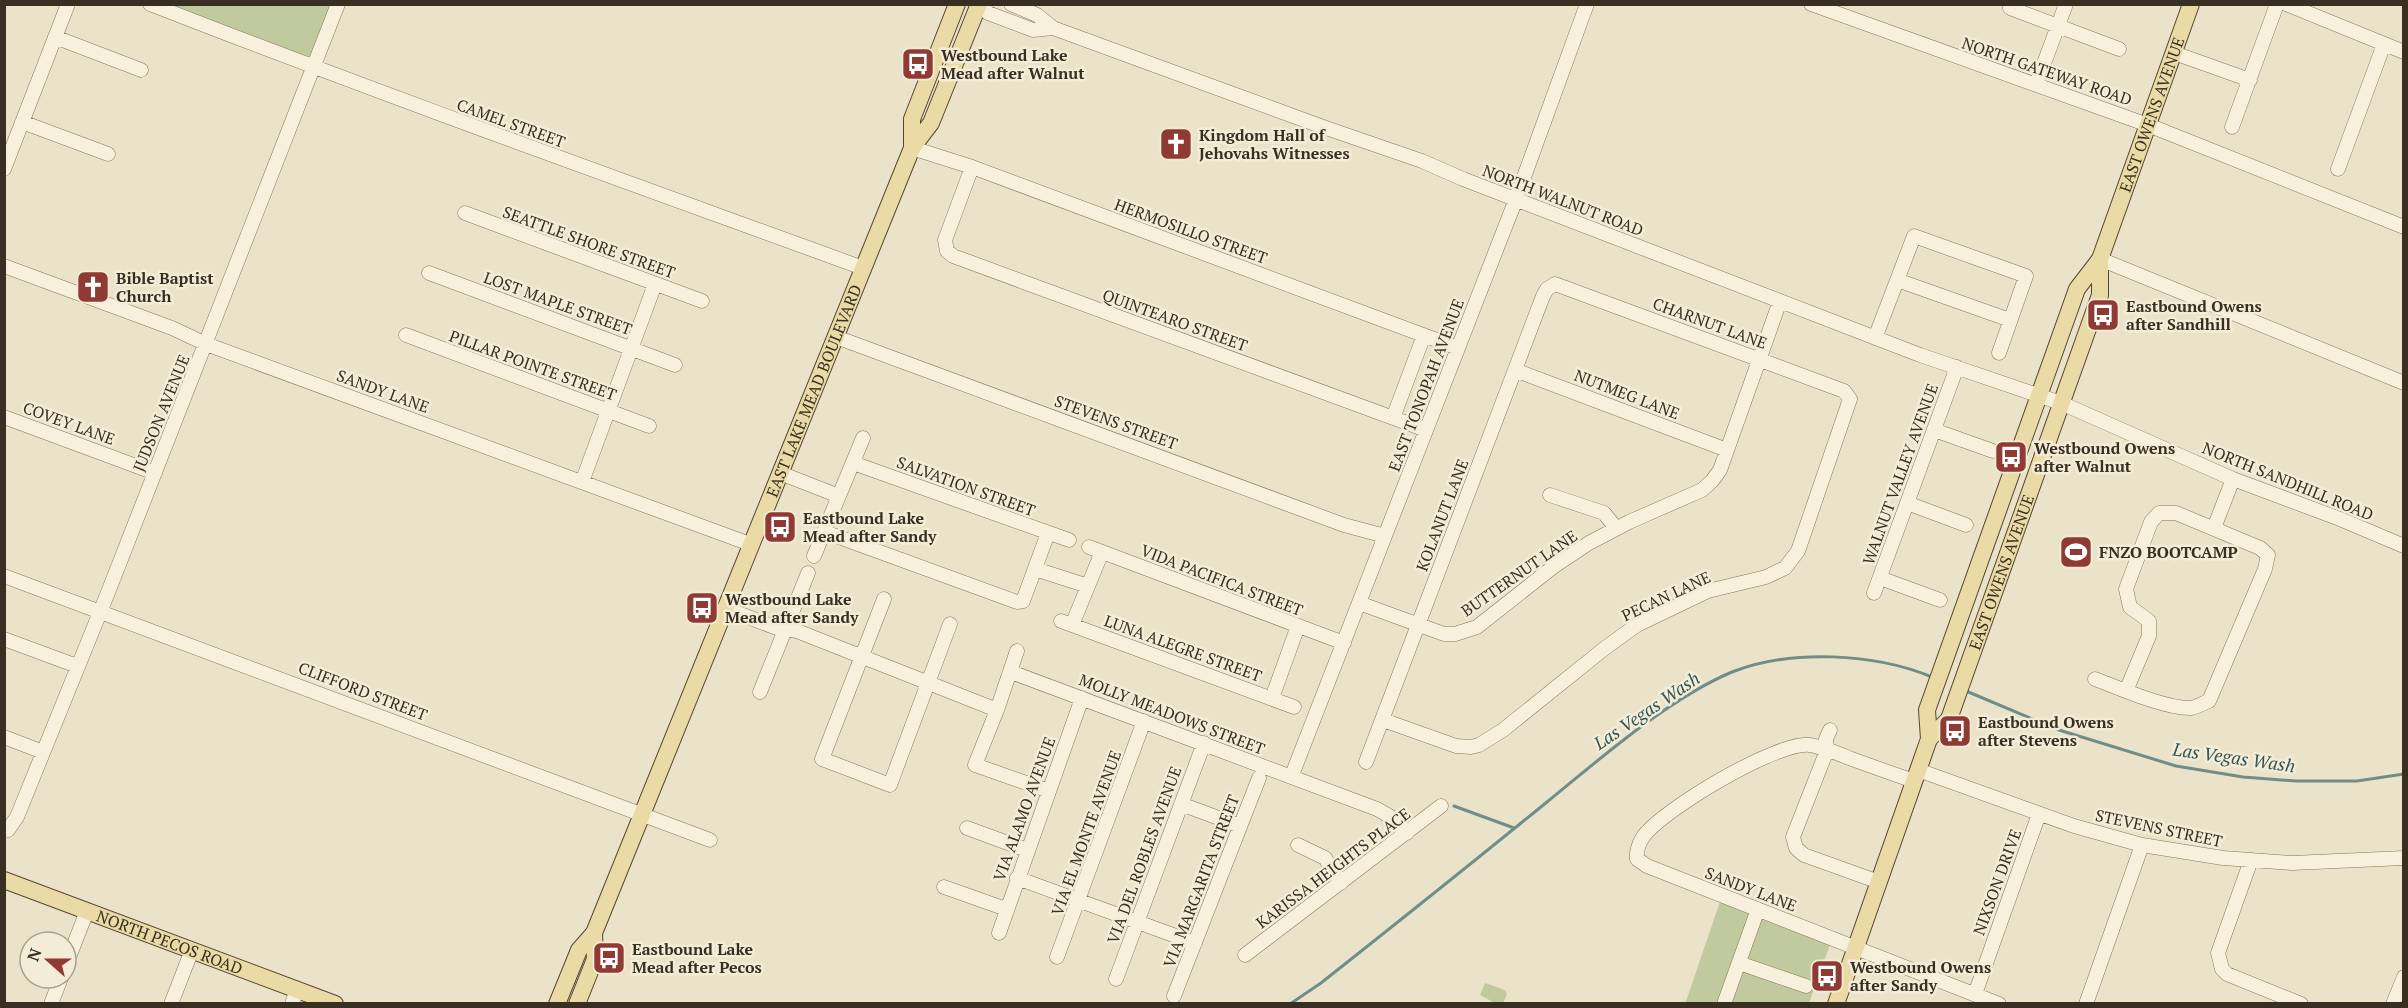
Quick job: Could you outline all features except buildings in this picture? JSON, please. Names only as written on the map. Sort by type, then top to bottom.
[{"type":"main road","name":"EAST LAKE MEAD BOULEVARD","points":[[912,148],[912,119],[957,4]]},
{"type":"main road","name":"EAST LAKE MEAD BOULEVARD","points":[[557,1004],[579,950],[594,933],[912,148],[931,123],[980,4]]},
{"type":"main road","name":"EAST OWENS AVENUE","points":[[1836,1004],[1929,739],[1927,710],[1951,640],[2077,289],[2100,259],[2191,4]]},
{"type":"main road","name":"EAST OWENS AVENUE","points":[[1929,739],[1949,719],[1974,650],[2100,295],[2100,259]]},
{"type":"main road","name":"NORTH PECOS ROAD","points":[[4,880],[192,950],[294,996],[335,1004]]},
{"type":"main road","name":"EAST LAKE MEAD BOULEVARD","points":[[577,1004],[595,959],[594,933]]},
{"type":"street","points":[[4,169],[68,4]]},
{"type":"street","name":"CAMEL STREET","points":[[150,4],[486,133],[662,194],[862,268]]},
{"type":"street","name":"JUDSON AVENUE","points":[[8,830],[17,817],[44,752],[338,4]]},
{"type":"street","name":"NORTH WALNUT ROAD","points":[[980,4],[988,13],[1033,30],[1053,28]]},
{"type":"street","name":"NORTH WALNUT ROAD","points":[[1011,4],[1037,15],[1053,28],[1422,161],[1875,338],[2061,403]]},
{"type":"street","name":"EAST TONOPAH AVENUE","points":[[1292,775],[1516,199],[1587,4]]},
{"type":"street","name":"NORTH GATEWAY ROAD","points":[[1811,4],[2148,125],[2403,227]]},
{"type":"street","points":[[2036,84],[2066,4]]},
{"type":"street","points":[[2232,127],[2277,4]]},
{"type":"street","points":[[2286,4],[2403,52]]},
{"type":"street","points":[[2010,8],[2119,49]]},
{"type":"street","points":[[55,37],[141,70]]},
{"type":"street","points":[[2338,170],[2384,44]]},
{"type":"street","points":[[2174,52],[2250,81]]},
{"type":"street","points":[[22,122],[108,154]]},
{"type":"street","name":"HERMOSILLO STREET","points":[[912,148],[972,167],[1458,348]]},
{"type":"street","name":"QUINTEARO STREET","points":[[972,167],[945,240],[947,251],[953,256],[1426,430]]},
{"type":"street","name":"SEATTLE SHORE STREET","points":[[465,213],[702,302]]},
{"type":"street","points":[[1875,338],[1914,236],[2026,276],[1998,353]]},
{"type":"street","points":[[2100,259],[2403,383]]},
{"type":"street","name":"SANDY LANE","points":[[4,266],[172,328],[206,344],[750,544]]},
{"type":"street","name":"LOST MAPLE STREET","points":[[429,273],[675,365]]},
{"type":"street","points":[[1897,280],[2010,321]]},
{"type":"street","points":[[582,482],[633,349],[655,284]]},
{"type":"street","name":"CHARNUT LANE","points":[[1555,284],[1760,358],[1845,392],[1850,399]]},
{"type":"street","name":"KOLANUT LANE","points":[[1366,762],[1543,296],[1547,289],[1555,284]]},
{"type":"street","name":"BUTTERNUT LANE","points":[[1359,603],[1444,634],[1455,634],[1477,627],[1553,567],[1589,543],[1702,490],[1720,470],[1780,301]]},
{"type":"street","points":[[1392,418],[1424,335]]},
{"type":"street","name":"PILLAR POINTE STREET","points":[[406,336],[649,426]]},
{"type":"street","name":"STEVENS STREET","points":[[836,337],[1344,525],[1385,536]]},
{"type":"street","name":"WALNUT VALLEY AVENUE","points":[[1875,593],[1957,367]]},
{"type":"street","name":"NUTMEG LANE","points":[[1515,370],[1727,450]]},
{"type":"street","name":"PECAN LANE","points":[[1383,720],[1456,746],[1479,745],[1503,730],[1637,625],[1708,591],[1766,577],[1785,568],[1797,551],[1850,399]]},
{"type":"street","name":"NORTH SANDHILL ROAD","points":[[2061,403],[2233,479],[2340,519],[2403,546]]},
{"type":"street","name":"COVEY LANE","points":[[4,417],[155,473]]},
{"type":"street","points":[[1934,430],[1993,451]]},
{"type":"street","points":[[814,556],[863,438]]},
{"type":"street","name":"SALVATION STREET","points":[[853,463],[1069,540]]},
{"type":"street","points":[[780,473],[840,496]]},
{"type":"street","points":[[2214,528],[2233,479]]},
{"type":"street","points":[[1550,495],[1604,513],[1617,528]]},
{"type":"street","points":[[1907,503],[1966,525]]},
{"type":"street","points":[[2095,679],[2126,691],[2183,707],[2192,708],[2209,701],[2265,569],[2268,555],[2260,548],[2176,513],[2159,513],[2151,522],[2126,589],[2130,607],[2149,621],[2149,636],[2126,691]]},
{"type":"street","points":[[825,532],[1017,602],[1023,601],[1048,533]]},
{"type":"street","name":"VIDA PACIFICA STREET","points":[[1088,586],[1095,550],[1344,643]]},
{"type":"street","points":[[1035,569],[1088,586]]},
{"type":"street","points":[[760,692],[808,573]]},
{"type":"street","name":"CLIFFORD STREET","points":[[4,576],[710,840]]},
{"type":"street","points":[[1880,578],[1940,600]]},
{"type":"street","name":"LUNA ALEGRE STREET","points":[[1088,586],[1066,623],[1294,707]]},
{"type":"street","points":[[884,599],[822,759],[842,767],[890,785],[950,624]]},
{"type":"street","points":[[725,608],[785,630],[797,631],[998,710]]},
{"type":"street","points":[[1272,698],[1298,626]]},
{"type":"street","points":[[4,639],[77,666]]},
{"type":"street","points":[[1017,651],[998,710],[975,765],[1049,791]]},
{"type":"street","name":"MOLLY MEADOWS STREET","points":[[1011,672],[1377,808],[1391,817],[1407,833]]},
{"type":"street","name":"VIA ALAMO AVENUE","points":[[999,933],[1082,698]]},
{"type":"street","name":"VIA EL MONTE AVENUE","points":[[1058,957],[1144,721]]},
{"type":"street","points":[[1830,730],[1826,739],[1827,750],[1793,837],[1796,848],[1804,855],[1879,882]]},
{"type":"street","points":[[4,737],[44,752]]},
{"type":"street","name":"VIA DEL ROBLES AVENUE","points":[[1116,979],[1204,743]]},
{"type":"street","name":"STEVENS STREET","points":[[1637,859],[1636,854],[1642,838],[1701,791],[1776,752],[1794,746],[1809,745],[2142,845],[2251,861],[2292,863],[2403,858]]},
{"type":"street","name":"VIA MARGARITA STREET","points":[[1174,996],[1259,778]]},
{"type":"street","points":[[1181,804],[1240,826]]},
{"type":"street","name":"KARISSA HEIGHTS PLACE","points":[[1245,955],[1441,806]]},
{"type":"street","name":"NIXSON DRIVE","points":[[1975,994],[2039,814]]},
{"type":"street","points":[[967,828],[1027,850]]},
{"type":"street","points":[[1298,845],[1325,858],[1341,883]]},
{"type":"street","points":[[2086,1004],[2142,845]]},
{"type":"street","name":"SANDY LANE","points":[[1637,859],[1647,866],[1999,1004]]},
{"type":"street","points":[[2251,861],[2218,953],[2222,969],[2227,974],[2301,1004]]},
{"type":"street","points":[[1017,878],[1195,943]]},
{"type":"street","points":[[944,887],[1006,909]]},
{"type":"street","points":[[1724,1004],[1758,909]]},
{"type":"street","points":[[78,934],[87,911]]},
{"type":"street","points":[[171,1004],[192,950]]},
{"type":"street","points":[[1739,963],[1806,986]]},
{"type":"street","points":[[2393,1004],[2403,977]]},
{"type":"green space","points":[[149,5],[339,5],[314,68]]},
{"type":"green space","points":[[1721,899],[1831,942],[1809,1003],[1685,1004]]},
{"type":"green space","points":[[1485,983],[1505,990],[1507,994],[1503,1003],[1495,1003],[1480,995]]},
{"type":"waterway","name":"Las Vegas Wash","points":[[1290,1004],[1321,983],[1636,731],[1660,713],[1708,684],[1732,672],[1755,665],[1806,657],[1859,659],[1885,663],[1932,677]]},
{"type":"waterway","name":"Las Vegas Wash","points":[[1966,691],[2059,730],[2176,766],[2243,777],[2296,781],[2357,781],[2404,774]]},
{"type":"waterway","points":[[1454,806],[1514,828]]},
{"type":"place","name":"Westbound Lake Mead after Walnut","points":[[918,64]]},
{"type":"place","name":"Kingdom Hall of Jehovahs Witnesses","points":[[1176,144]]},
{"type":"place","name":"Bible Baptist Church","points":[[93,287]]},
{"type":"place","name":"Eastbound Owens after Sandhill","points":[[2103,315]]},
{"type":"place","name":"Westbound Owens after Walnut","points":[[2011,457]]},
{"type":"place","name":"Eastbound Lake Mead after Sandy","points":[[780,527]]},
{"type":"place","name":"FNZO BOOTCAMP","points":[[2076,552]]},
{"type":"place","name":"Westbound Lake Mead after Sandy","points":[[702,608]]},
{"type":"place","name":"Eastbound Owens after Stevens","points":[[1955,731]]},
{"type":"place","name":"Eastbound Lake Mead after Pecos","points":[[609,958]]},
{"type":"place","name":"Westbound Owens after Sandy","points":[[1827,976]]}]
